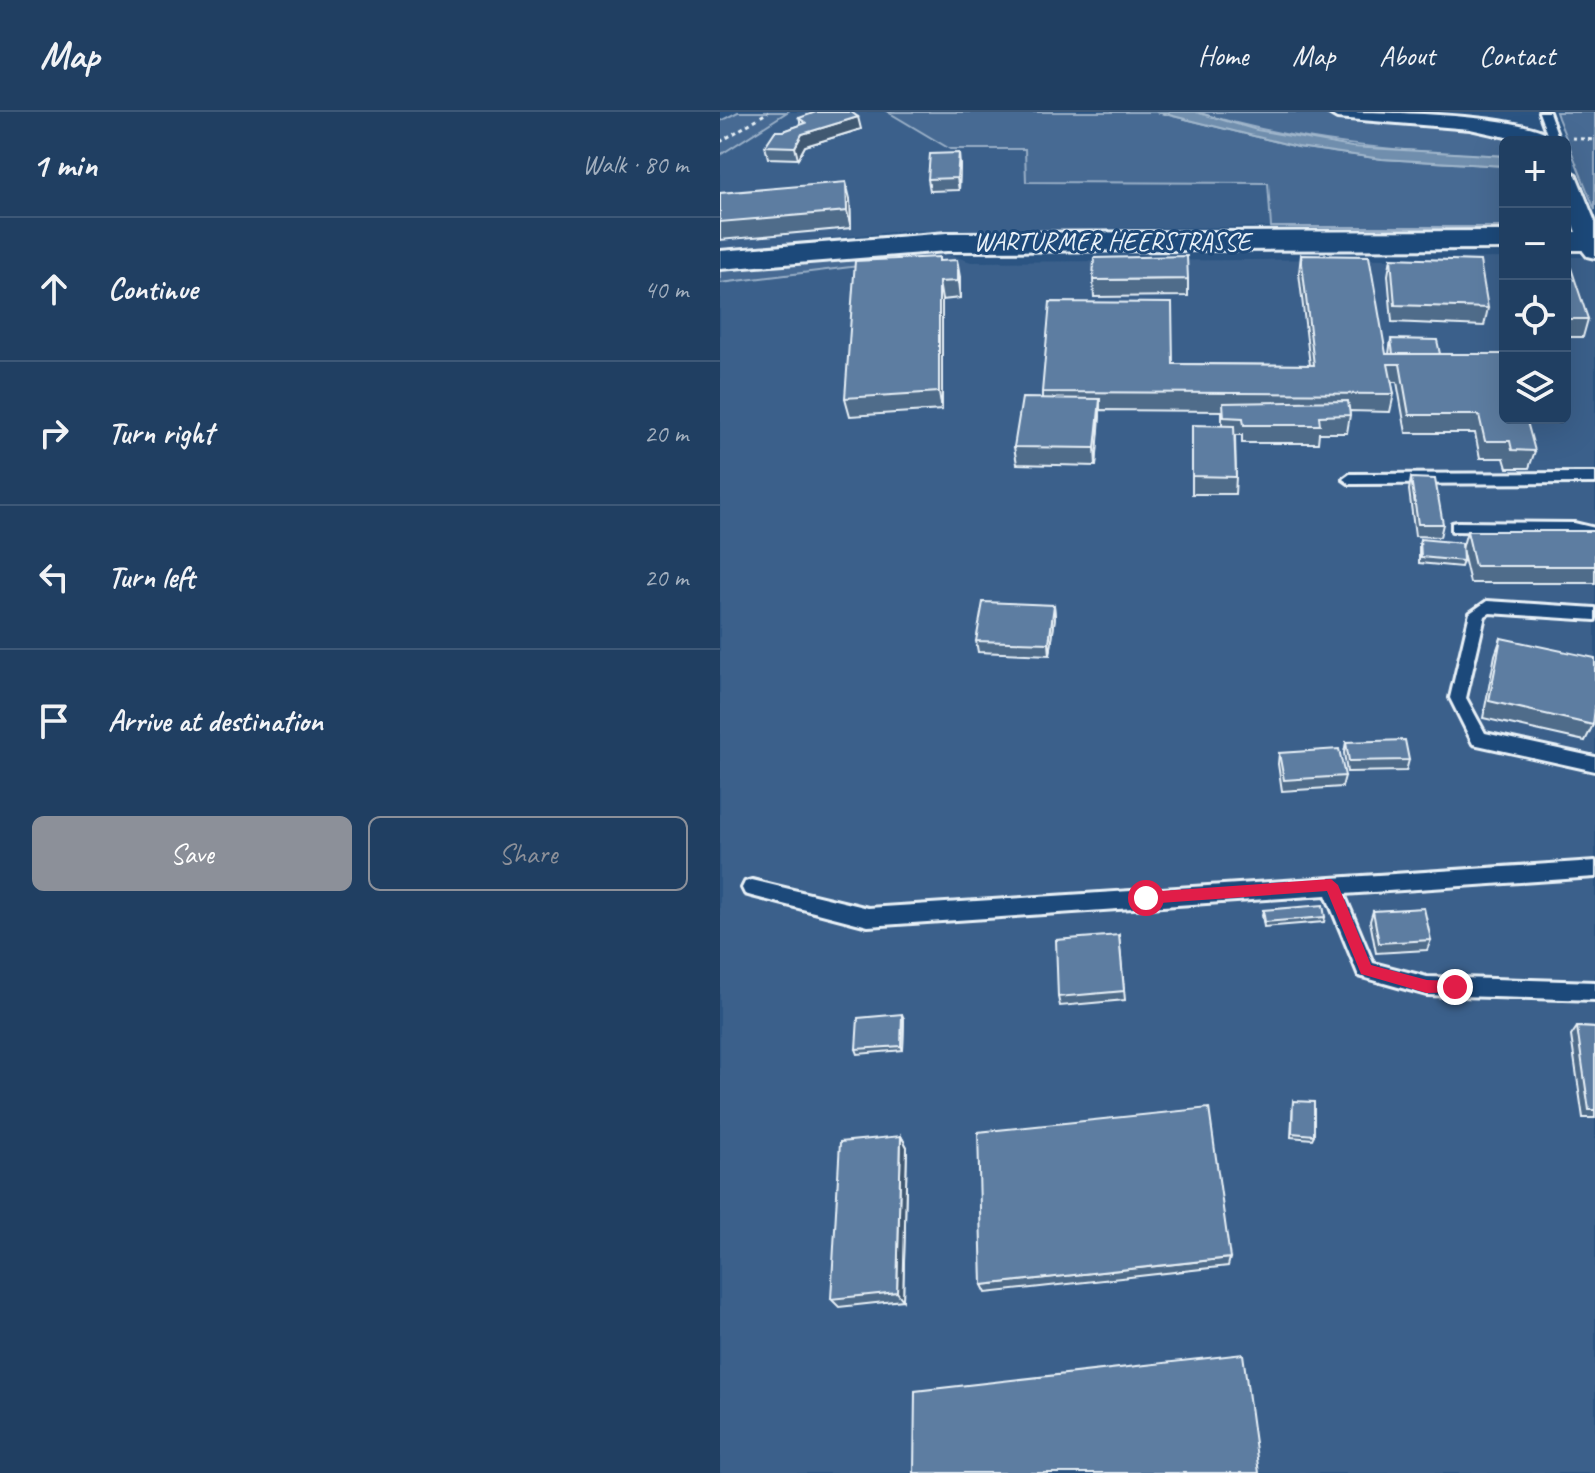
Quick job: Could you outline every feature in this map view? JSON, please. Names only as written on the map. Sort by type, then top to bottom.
[{"type":"street","points":[[1337,112],[1481,114],[1527,127],[1541,136]]},
{"type":"street","points":[[1571,194],[1587,243]]},
{"type":"street","name":"WARTURMER HEERSTRASSE","points":[[720,260],[947,242],[1499,240]]},
{"type":"lane","points":[[1544,112],[1552,136]]},
{"type":"lane","points":[[1350,479],[1595,478]]},
{"type":"lane","points":[[1457,527],[1574,528],[1595,533]]},
{"type":"lane","points":[[1595,614],[1487,607],[1478,613],[1458,698],[1479,739],[1595,764]]},
{"type":"lane","points":[[752,888],[868,917],[1595,869]]},
{"type":"lane","points":[[1331,885],[1366,970],[1427,986],[1595,991]]},
{"type":"path","points":[[720,142],[768,112]]},
{"type":"shaded area","points":[[738,112],[787,112],[720,155],[720,121]]},
{"type":"shaded area","points":[[787,112],[888,112],[950,149],[1025,149],[1026,182],[1269,183],[1271,227],[903,231],[720,249],[720,155]]},
{"type":"shaded area","points":[[888,112],[1157,112],[1298,147],[1382,159],[1499,166],[1499,227],[1271,227],[1268,183],[1026,182],[1025,149],[950,149]]},
{"type":"shaded area","points":[[1157,112],[1196,112],[1257,130],[1352,147],[1499,156],[1499,166],[1382,159],[1298,147]]},
{"type":"shaded area","points":[[1196,112],[1314,112],[1369,122],[1411,123],[1472,118],[1498,122],[1525,136],[1499,136],[1499,156],[1349,144],[1235,123]]},
{"type":"shaded area","points":[[1556,112],[1595,112],[1595,210],[1571,150],[1571,136],[1565,136]]},
{"type":"shaded area","points":[[945,253],[971,262],[1499,258],[1499,424],[1571,424],[1571,257],[1595,257],[1595,1473],[720,1473],[720,283],[867,265],[880,255]]},
{"type":"shaded area","points":[[880,255],[867,265],[720,283],[720,270]]},
{"type":"building","points":[[816,112],[851,112],[858,117],[802,134],[795,147],[765,146],[775,131],[806,123],[799,118]]},
{"type":"building","points":[[959,153],[957,178],[928,179],[930,154]]},
{"type":"building","points":[[846,182],[847,211],[720,222],[720,193]]},
{"type":"building","points":[[1301,255],[1369,256],[1386,354],[1499,354],[1499,424],[1528,424],[1535,451],[1512,450],[1510,441],[1485,441],[1479,415],[1409,415],[1400,364],[1388,364],[1394,394],[1042,392],[1050,302],[1172,303],[1173,364],[1314,365]]},
{"type":"building","points":[[1187,256],[1188,279],[1093,280],[1094,258]]},
{"type":"building","points":[[939,257],[939,261],[957,260],[958,281],[939,282],[939,392],[845,398],[855,261]]},
{"type":"building","points":[[1391,258],[1480,261],[1488,308],[1395,305]]},
{"type":"building","points":[[1571,268],[1588,319],[1571,319]]},
{"type":"building","points":[[1391,339],[1437,340],[1440,354],[1393,354]]},
{"type":"building","points":[[1022,398],[1100,399],[1095,448],[1014,447]]},
{"type":"building","points":[[1348,401],[1350,415],[1319,416],[1320,425],[1244,425],[1243,418],[1224,417],[1223,403]]},
{"type":"building","points":[[1192,425],[1234,426],[1236,477],[1192,476]]},
{"type":"building","points":[[1411,478],[1435,479],[1443,524],[1418,524]]},
{"type":"building","points":[[1467,531],[1595,531],[1595,566],[1475,566]]},
{"type":"building","points":[[1420,539],[1462,543],[1463,561],[1421,557]]},
{"type":"building","points":[[983,602],[1054,605],[1049,643],[976,641]]},
{"type":"building","points":[[1501,638],[1595,658],[1593,725],[1489,701]]},
{"type":"building","points":[[1405,740],[1409,760],[1349,761],[1346,742]]},
{"type":"building","points":[[1339,749],[1345,776],[1284,780],[1279,753]]},
{"type":"building","points":[[1323,905],[1325,917],[1265,922],[1263,910]]},
{"type":"building","points":[[1424,908],[1431,940],[1379,943],[1373,911]]},
{"type":"building","points":[[1119,935],[1124,991],[1058,997],[1056,940]]},
{"type":"building","points":[[902,1014],[901,1046],[856,1049],[858,1018]]},
{"type":"building","points":[[1577,1027],[1595,1028],[1595,1110],[1589,1110]]},
{"type":"building","points":[[1293,1101],[1314,1102],[1314,1135],[1292,1133]]},
{"type":"building","points":[[1209,1108],[1230,1258],[982,1285],[978,1132]]},
{"type":"building","points":[[901,1136],[897,1292],[831,1299],[840,1142]]},
{"type":"building","points":[[1243,1354],[1259,1473],[914,1473],[915,1391]]},
{"type":"route","points":[[1146,898],[1331,885],[1366,970],[1427,986],[1455,987]]}]
